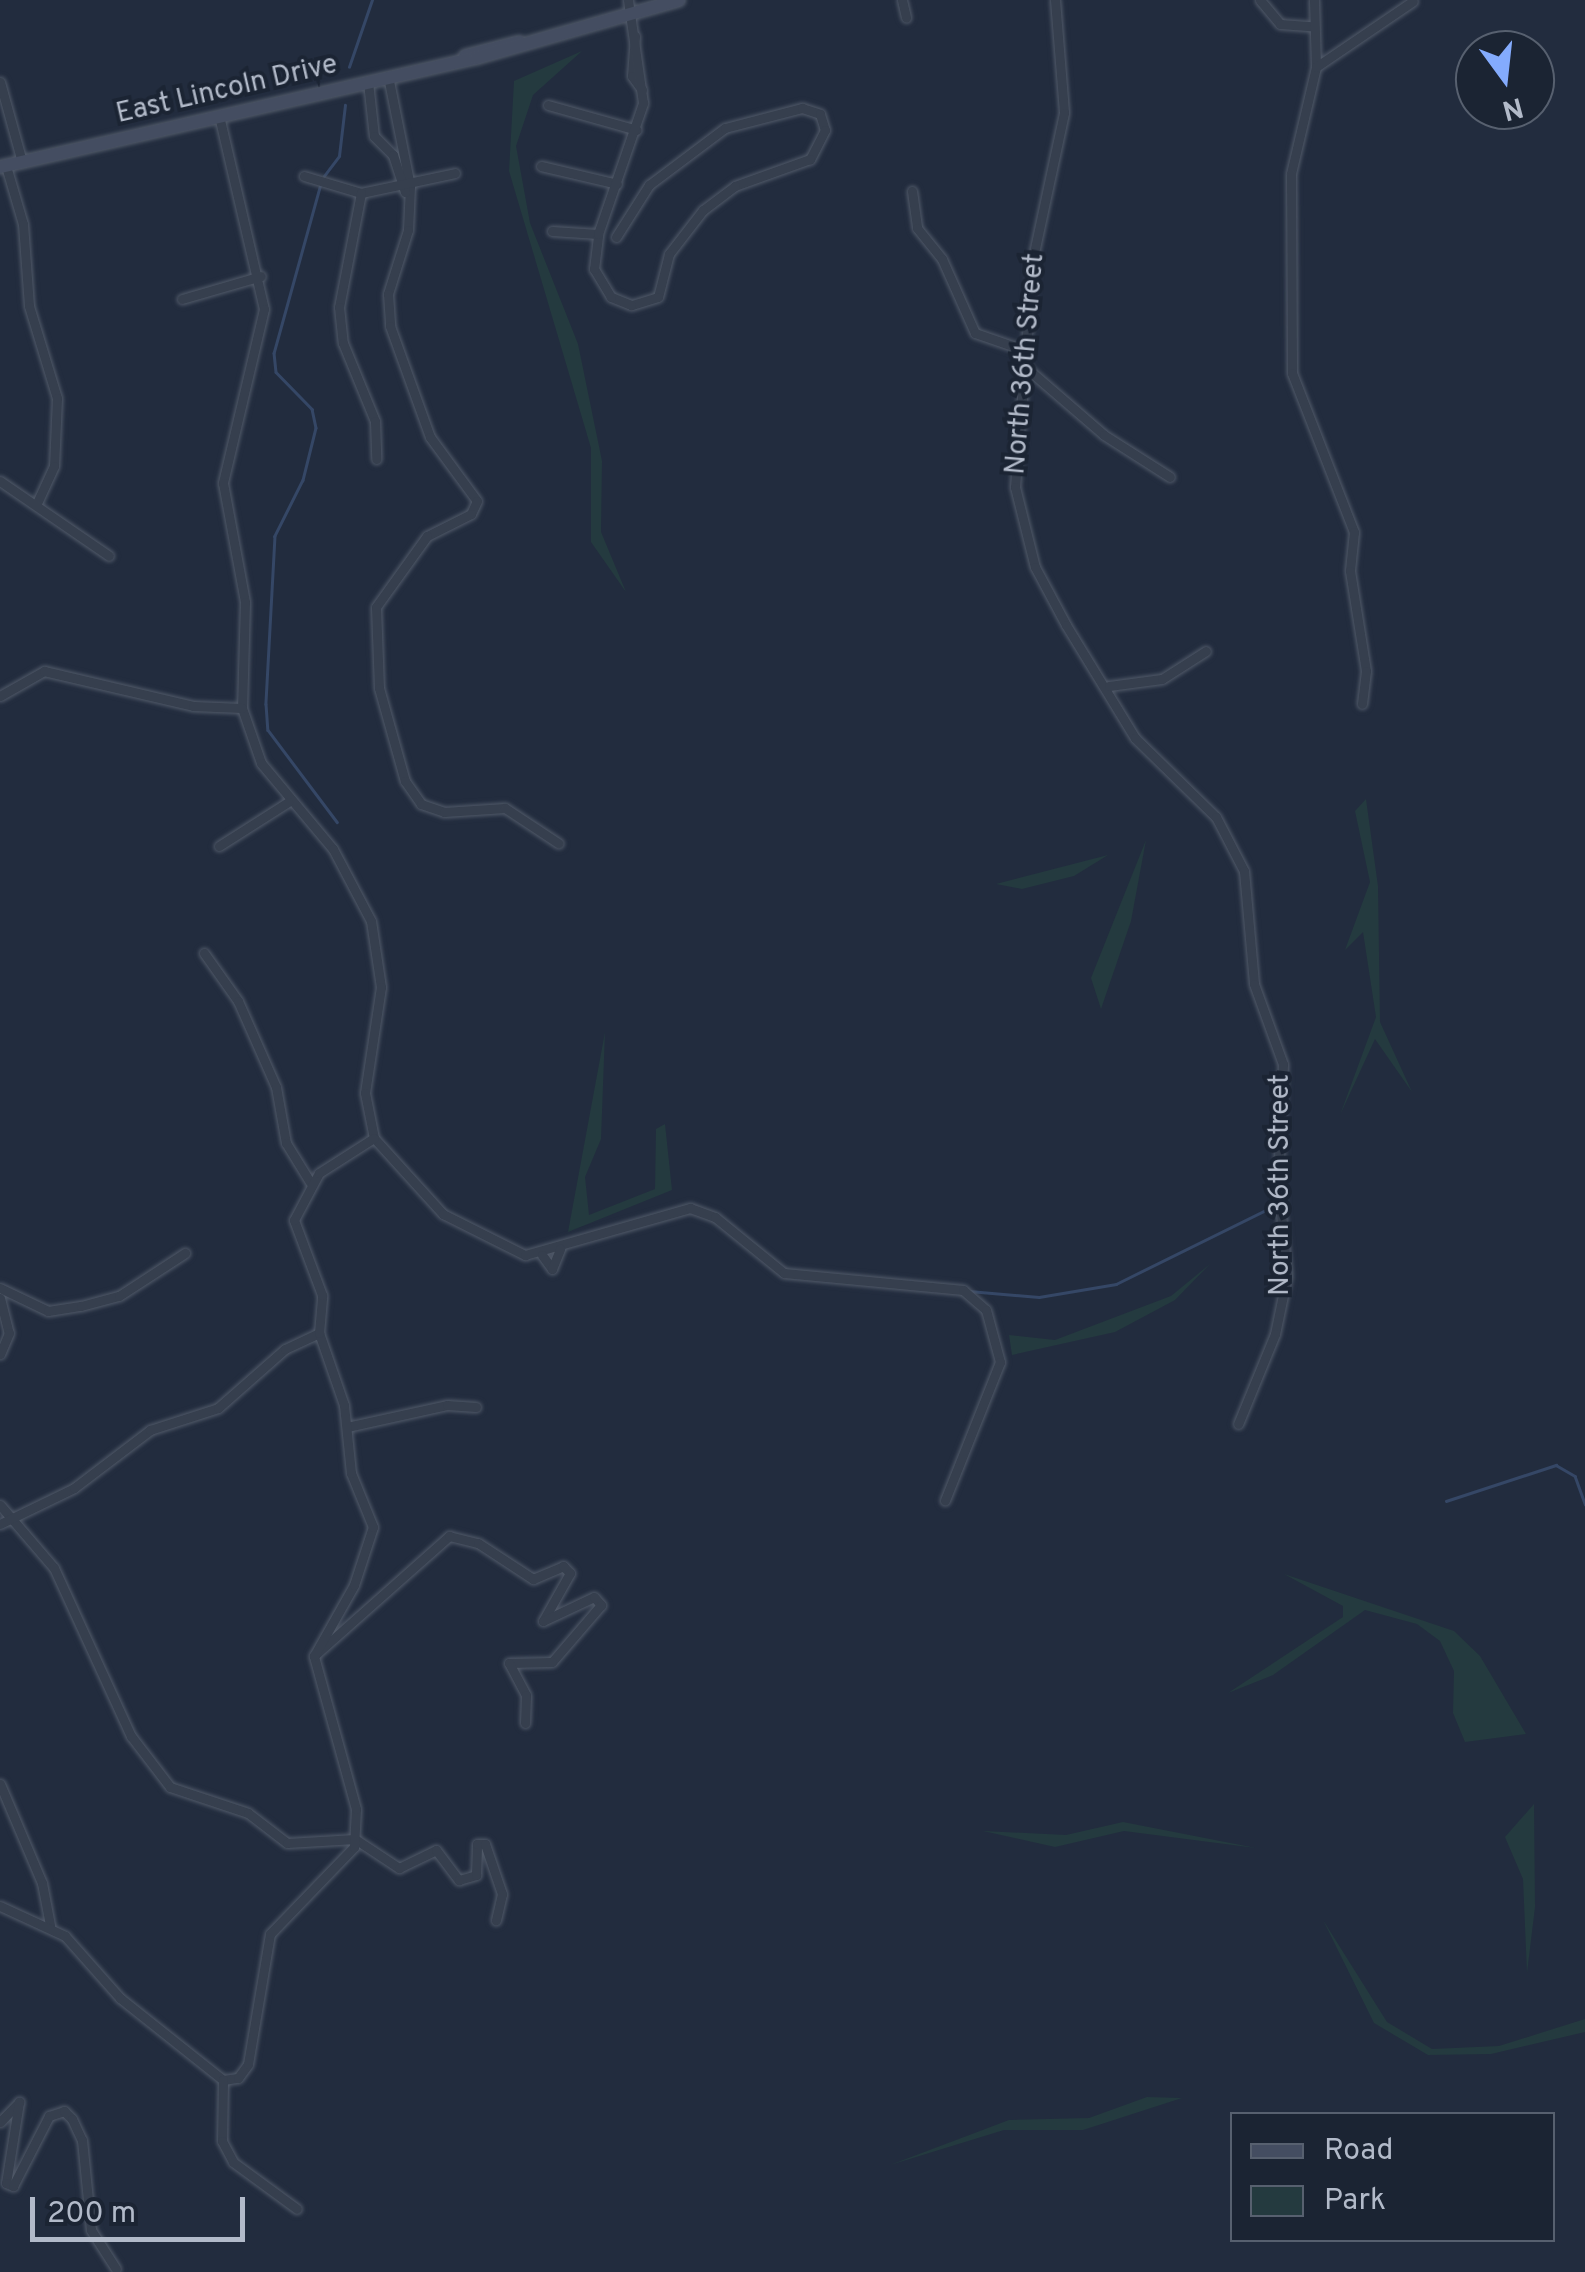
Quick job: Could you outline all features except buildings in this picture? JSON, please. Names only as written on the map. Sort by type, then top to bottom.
[{"type":"main road","name":"East Lincoln Drive","points":[[3,166],[220,120],[519,42],[633,21],[653,7],[678,0]]},
{"type":"street","points":[[902,0],[906,18]]},
{"type":"street","name":"North 36th Street","points":[[1054,0],[1064,113],[1022,348],[1014,476],[1029,549],[1066,625],[1109,686],[1146,752],[1216,818],[1236,852],[1247,885],[1254,984],[1282,1064],[1284,1302],[1238,1424]]},
{"type":"street","points":[[1260,0],[1280,24],[1311,26]]},
{"type":"street","points":[[1314,0],[1311,26],[1316,67],[1291,174],[1292,374],[1352,524],[1362,704]]},
{"type":"street","points":[[1316,67],[1413,1]]},
{"type":"street","points":[[633,21],[632,58],[624,68],[638,86]]},
{"type":"street","points":[[616,238],[626,215],[668,167],[725,128],[802,108],[824,121],[810,159],[735,186],[703,210],[670,254],[650,302],[622,303],[604,289],[594,269],[607,204],[637,130],[633,21]]},
{"type":"street","points":[[388,76],[399,113],[410,205],[388,294],[390,326],[430,437],[477,501],[471,514],[431,532],[376,606],[379,688],[405,782],[422,804],[444,812],[505,808],[558,843]]},
{"type":"street","points":[[0,82],[22,162]]},
{"type":"street","points":[[368,82],[374,136],[393,156],[407,187]]},
{"type":"street","points":[[548,105],[637,130]]},
{"type":"street","points":[[375,119],[399,113]]},
{"type":"street","points":[[220,120],[261,276],[262,331],[222,483],[246,602],[242,708],[261,764],[288,802],[341,860],[374,932],[380,1005],[365,1104],[374,1138],[456,1223],[542,1255],[552,1269],[560,1249]]},
{"type":"street","points":[[3,166],[25,236],[29,306],[57,398],[54,466],[37,503]]},
{"type":"street","points":[[541,166],[617,184]]},
{"type":"street","points":[[309,178],[361,194],[407,187],[456,173]]},
{"type":"street","points":[[912,191],[917,228],[946,267],[968,324],[980,338],[1022,348]]},
{"type":"street","points":[[361,194],[339,307],[343,343],[375,421],[376,459]]},
{"type":"street","points":[[607,204],[626,215]]},
{"type":"street","points":[[552,230],[598,234]]},
{"type":"street","points":[[182,300],[261,276]]},
{"type":"street","points":[[1023,365],[1104,435],[1170,478]]},
{"type":"street","points":[[0,481],[110,556]]},
{"type":"street","points":[[1109,686],[1162,679],[1206,651]]},
{"type":"street","points":[[0,696],[40,671],[123,683],[193,706],[242,708]]},
{"type":"street","points":[[220,846],[288,802]]},
{"type":"street","points":[[204,952],[238,1001],[276,1087],[286,1143],[310,1182]]},
{"type":"street","points":[[223,2080],[242,2074],[250,2057],[263,1945],[355,1839],[356,1809],[314,1656],[372,1533],[351,1473],[346,1427],[319,1333],[322,1299],[294,1220],[310,1182],[345,1154],[374,1138]]},
{"type":"street","points":[[542,1255],[660,1210],[690,1208],[715,1217],[784,1273],[963,1290],[986,1310],[1000,1362],[945,1500]]},
{"type":"street","points":[[0,1288],[48,1312],[82,1306],[119,1296],[185,1253]]},
{"type":"street","points":[[0,1298],[10,1333],[0,1354]]},
{"type":"street","points":[[4,1521],[74,1488],[150,1430],[218,1408],[285,1348],[319,1333]]},
{"type":"street","points":[[346,1427],[447,1405],[476,1406]]},
{"type":"street","points":[[0,1506],[4,1521],[54,1568],[120,1715],[160,1778],[188,1797],[248,1813],[287,1843],[355,1839],[398,1868],[436,1850],[452,1876],[470,1882],[477,1844],[485,1844],[502,1894],[496,1920]]},
{"type":"street","points":[[314,1656],[449,1536],[478,1543],[533,1579],[564,1566],[570,1573],[543,1622],[594,1597],[601,1606],[552,1662],[509,1663],[526,1695],[526,1723]]},
{"type":"street","points":[[0,1784],[42,1883],[50,1926]]},
{"type":"street","points":[[0,1906],[50,1926],[135,2011],[223,2080]]},
{"type":"street","points":[[223,2080],[222,2141],[233,2162],[297,2209]]},
{"type":"street","points":[[0,2122],[18,2102],[6,2183],[14,2186],[49,2116],[64,2111],[72,2119],[82,2140],[90,2230],[116,2269]]},
{"type":"green space","points":[[582,51],[533,95],[516,146],[530,223],[578,344],[602,461],[601,532],[626,592],[591,542],[591,448],[509,171],[514,81]]},
{"type":"green space","points":[[1366,799],[1378,886],[1380,1022],[1412,1092],[1375,1039],[1340,1115],[1376,1017],[1363,932],[1345,950],[1370,882],[1355,811]]},
{"type":"green space","points":[[1146,840],[1131,921],[1101,1009],[1091,978]]},
{"type":"green space","points":[[1108,855],[1074,876],[1022,889],[996,884]]},
{"type":"green space","points":[[605,1032],[601,1139],[585,1177],[589,1215],[655,1189],[656,1129],[665,1124],[672,1190],[568,1232]]},
{"type":"green space","points":[[1210,1264],[1175,1300],[1115,1332],[1012,1355],[1009,1335],[1055,1340],[1171,1296]]},
{"type":"green space","points":[[1284,1574],[1454,1631],[1480,1656],[1526,1734],[1465,1742],[1453,1713],[1454,1671],[1440,1641],[1417,1624],[1365,1610],[1273,1675],[1228,1693],[1343,1617],[1343,1606]]},
{"type":"green space","points":[[1534,1804],[1535,1907],[1527,1973],[1523,1879],[1505,1837]]},
{"type":"green space","points":[[1123,1822],[1256,1848],[1124,1831],[1055,1847],[983,1831],[1066,1835]]},
{"type":"green space","points":[[1323,1920],[1387,2022],[1432,2049],[1499,2046],[1585,2019],[1585,2032],[1491,2054],[1428,2055],[1374,2023]]},
{"type":"green space","points":[[1147,2097],[1182,2098],[1083,2130],[1004,2130],[890,2165],[1009,2120],[1089,2118]]},
{"type":"waterway","points":[[349,67],[372,0]]},
{"type":"waterway","points":[[324,176],[339,156],[345,105]]},
{"type":"waterway","points":[[321,184],[274,353],[276,372],[312,409],[316,428],[303,480],[275,536],[266,704],[268,730],[337,822]]},
{"type":"waterway","points":[[969,1291],[1039,1297],[1116,1284],[1276,1205]]},
{"type":"waterway","points":[[1446,1501],[1556,1465],[1575,1476],[1585,1504]]}]
